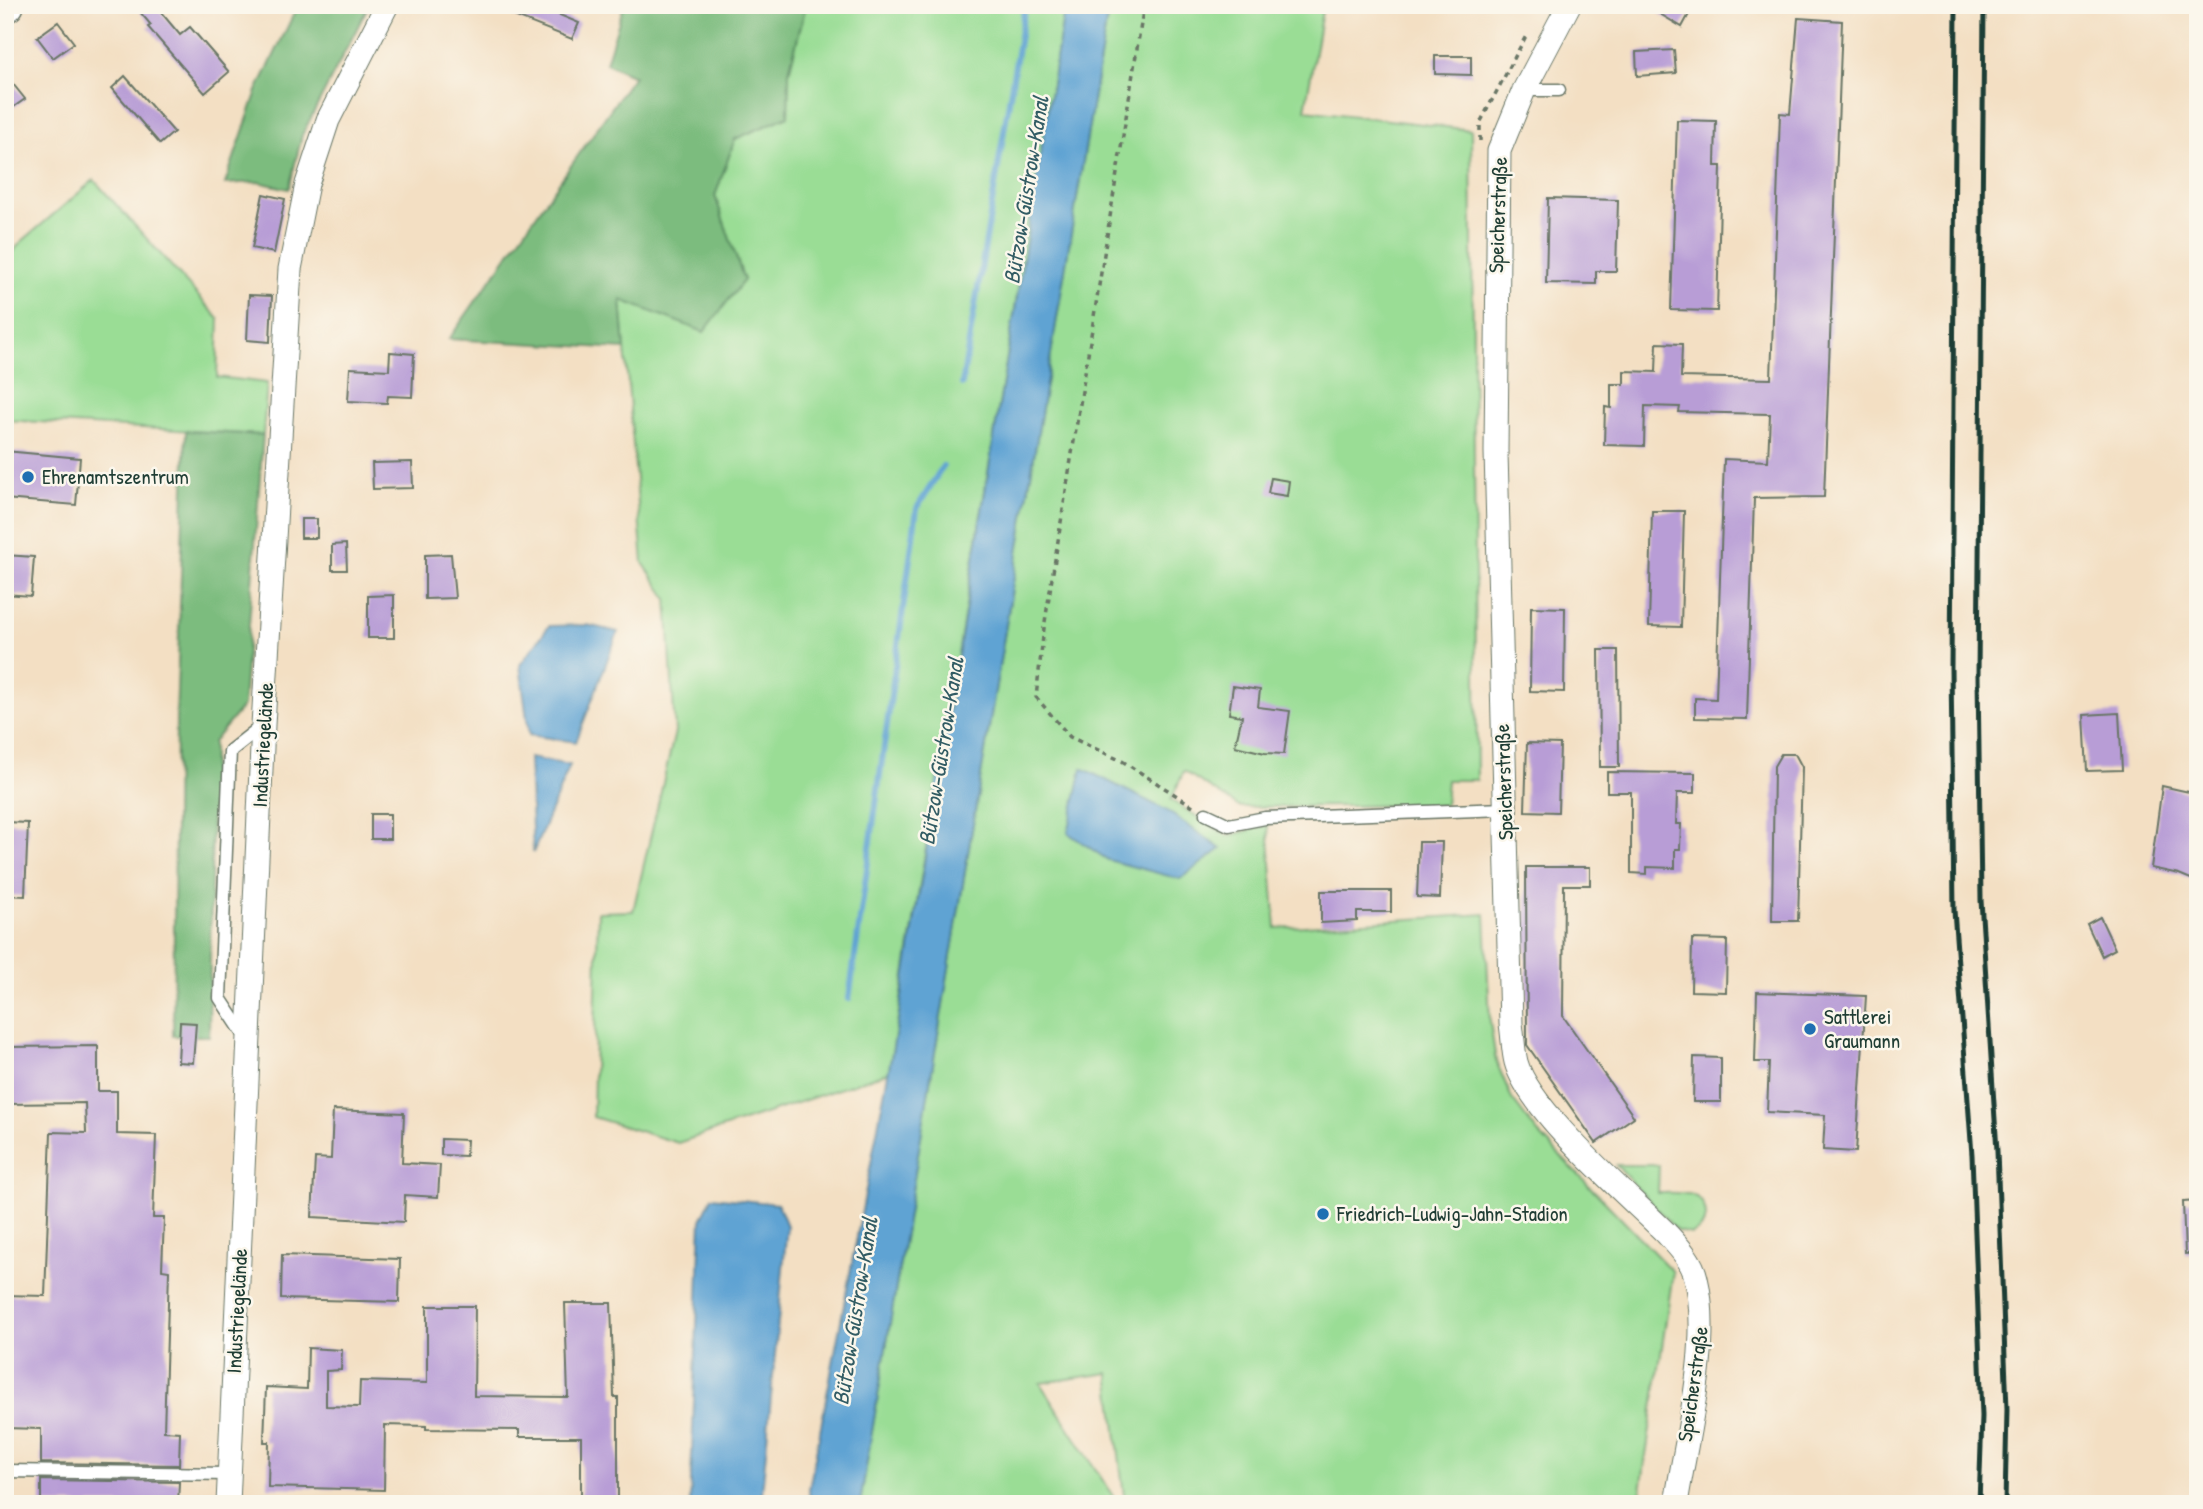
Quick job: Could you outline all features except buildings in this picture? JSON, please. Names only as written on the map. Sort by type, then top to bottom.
[{"type":"street","name":"Industriegelände","points":[[228,1504],[263,725],[290,269],[307,184],[328,120],[387,5]]},
{"type":"street","name":"Speicherstraße","points":[[1569,5],[1524,90],[1499,151],[1496,439],[1511,1024],[1516,1063],[1529,1090],[1547,1114],[1666,1233],[1684,1254],[1696,1275],[1702,1315],[1700,1349],[1676,1504]]},
{"type":"lane","points":[[1524,90],[1559,90]]},
{"type":"lane","points":[[249,1042],[220,998],[230,751],[263,725]]},
{"type":"lane","points":[[1206,814],[1229,825],[1265,818],[1504,809]]},
{"type":"lane","points":[[5,1471],[229,1474]]},
{"type":"path","points":[[1144,5],[1044,628],[1036,697],[1070,737],[1122,761],[1206,814]]},
{"type":"green space","points":[[298,5],[369,5],[302,135],[289,189],[258,182],[225,184],[257,91]]},
{"type":"green space","points":[[624,5],[806,5],[789,72],[788,116],[735,139],[715,196],[744,280],[704,332],[621,300],[625,349],[449,339],[634,76],[606,63]]},
{"type":"green space","points":[[806,5],[1065,5],[889,1072],[678,1143],[593,1117],[598,912],[633,911],[675,732],[667,598],[643,563],[621,300],[744,280],[715,196],[735,139],[788,116],[789,72]]},
{"type":"green space","points":[[1109,5],[1323,5],[1305,110],[1471,130],[1477,780],[1447,780],[1445,805],[1239,807],[1184,771],[1171,800],[1228,836],[1268,825],[1276,928],[1485,914],[1490,1022],[1496,1061],[1512,1099],[1538,1133],[1673,1272],[1639,1504],[1125,1504],[1109,1373],[1040,1383],[1118,1504],[860,1504]]},
{"type":"green space","points":[[94,180],[219,319],[217,377],[267,383],[263,435],[5,420],[5,263],[20,243]]},
{"type":"green space","points":[[186,431],[263,435],[243,706],[213,742],[209,1036],[173,1036],[176,719]]},
{"type":"green space","points":[[1616,1165],[1659,1165],[1658,1193],[1683,1193],[1697,1197],[1705,1209],[1706,1218],[1701,1228],[1692,1234],[1677,1231]]},
{"type":"water","name":"Bützow-Güstrow-Kanal","points":[[1065,5],[1109,5],[860,1504],[810,1504],[809,1489],[898,1021]]},
{"type":"water","points":[[587,625],[618,632],[576,742],[529,735],[520,665],[549,626]]},
{"type":"water","points":[[529,758],[570,765],[533,853]]},
{"type":"water","points":[[1082,768],[1166,810],[1221,849],[1180,879],[1108,860],[1068,833]]},
{"type":"water","points":[[712,1197],[778,1204],[787,1226],[761,1504],[690,1504],[701,1220]]},
{"type":"waterway","points":[[962,384],[1025,5]]},
{"type":"waterway","points":[[849,999],[917,508],[943,466]]},
{"type":"railway","points":[[1956,5],[1951,668],[1954,910],[1972,1155],[1982,1416],[1979,1504]]},
{"type":"railway","points":[[1984,5],[1978,676],[1981,900],[1997,1151],[2007,1409],[2005,1504]]},
{"type":"place","name":"Ehrenamtszentrum","points":[[28,477]]},
{"type":"place","name":"Sattlerei Graumann","points":[[1810,1029]]},
{"type":"place","name":"Friedrich-Ludwig-Jahn-Stadion","points":[[1323,1214]]}]
